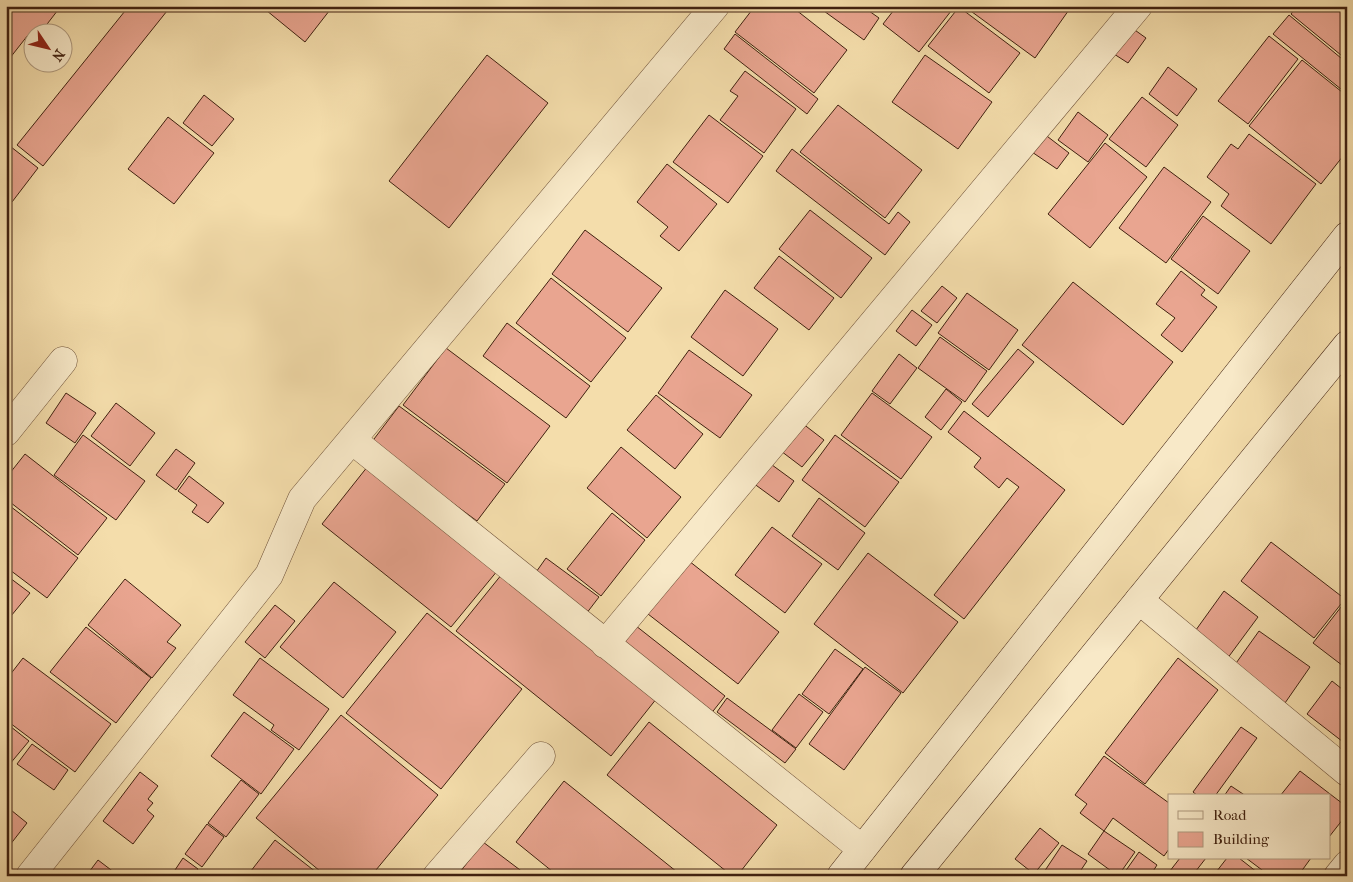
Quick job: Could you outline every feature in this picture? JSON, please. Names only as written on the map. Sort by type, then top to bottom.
[{"type":"street","points":[[30,876],[270,574],[302,499],[714,6]]},
{"type":"street","points":[[605,644],[1138,6]]},
{"type":"street","points":[[840,876],[1347,236]]},
{"type":"street","points":[[914,876],[1347,345]]},
{"type":"street","points":[[6,432],[63,361]]},
{"type":"street","points":[[352,440],[862,849]]},
{"type":"street","points":[[1139,600],[1347,772]]},
{"type":"street","points":[[437,876],[541,756]]},
{"type":"street","points":[[1338,876],[1347,865]]},
{"type":"building","points":[[6,6],[61,6],[49,22],[22,22],[22,43],[6,63]]},
{"type":"building","points":[[129,6],[171,6],[43,166],[17,145]]},
{"type":"building","points":[[261,6],[333,6],[305,42]]},
{"type":"building","points":[[755,6],[791,6],[847,50],[814,93],[735,32]]},
{"type":"building","points":[[817,6],[862,6],[879,18],[864,40]]},
{"type":"building","points":[[897,6],[955,6],[919,52],[883,24]]},
{"type":"building","points":[[970,6],[1071,7],[1035,58],[968,9]]},
{"type":"building","points":[[1297,6],[1347,6],[1347,60],[1291,14]]},
{"type":"building","points":[[959,7],[1020,53],[989,93],[928,46]]},
{"type":"building","points":[[1289,15],[1347,63],[1347,94],[1273,34]]},
{"type":"building","points":[[1132,28],[1146,38],[1128,63],[1114,54]]},
{"type":"building","points":[[735,34],[818,99],[807,114],[724,49]]},
{"type":"building","points":[[1269,36],[1298,59],[1248,124],[1218,101]]},
{"type":"building","points":[[487,55],[548,103],[449,228],[389,181]]},
{"type":"building","points":[[925,55],[992,102],[958,149],[892,102]]},
{"type":"building","points":[[1302,60],[1347,96],[1347,151],[1321,184],[1249,126]]},
{"type":"building","points":[[1168,67],[1197,89],[1177,116],[1149,94]]},
{"type":"building","points":[[745,71],[796,109],[764,153],[720,120],[738,96],[730,91]]},
{"type":"building","points":[[204,95],[234,119],[212,146],[183,123]]},
{"type":"building","points":[[1142,97],[1178,125],[1146,167],[1109,139]]},
{"type":"building","points":[[838,105],[922,170],[885,218],[800,152]]},
{"type":"building","points":[[1078,112],[1108,135],[1088,162],[1058,140]]},
{"type":"building","points":[[709,115],[763,156],[728,203],[673,162]]},
{"type":"building","points":[[168,117],[214,153],[174,204],[128,169]]},
{"type":"building","points":[[1039,130],[1069,153],[1057,169],[1026,148]]},
{"type":"building","points":[[1249,134],[1316,184],[1271,244],[1221,206],[1229,194],[1207,177],[1231,144],[1238,149]]},
{"type":"building","points":[[6,143],[38,168],[12,202],[6,197]]},
{"type":"building","points":[[1105,143],[1147,177],[1090,248],[1048,214]]},
{"type":"building","points":[[792,149],[889,224],[898,212],[910,222],[885,255],[776,171]]},
{"type":"building","points":[[667,164],[717,204],[679,251],[660,236],[668,227],[637,202]]},
{"type":"building","points":[[1164,167],[1211,202],[1166,263],[1119,228]]},
{"type":"building","points":[[810,210],[872,258],[841,298],[779,249]]},
{"type":"building","points":[[1203,216],[1250,251],[1218,294],[1171,259]]},
{"type":"building","points":[[585,230],[662,288],[628,332],[552,274]]},
{"type":"building","points":[[779,256],[834,298],[809,330],[754,288]]},
{"type":"building","points":[[1181,271],[1205,290],[1201,295],[1217,307],[1182,352],[1161,335],[1175,318],[1156,304]]},
{"type":"building","points":[[551,278],[626,338],[591,382],[516,323]]},
{"type":"building","points":[[1073,282],[1173,362],[1123,425],[1022,345]]},
{"type":"building","points":[[942,286],[957,298],[937,323],[921,311]]},
{"type":"building","points":[[725,290],[778,329],[743,376],[691,337]]},
{"type":"building","points":[[967,293],[1018,330],[989,370],[938,333]]},
{"type":"building","points":[[912,310],[932,325],[916,346],[896,331]]},
{"type":"building","points":[[507,323],[590,386],[566,418],[483,356]]},
{"type":"building","points":[[940,337],[987,371],[965,402],[918,368]]},
{"type":"building","points":[[446,348],[550,426],[507,483],[403,405]]},
{"type":"building","points":[[1018,349],[1034,362],[988,417],[972,404]]},
{"type":"building","points":[[689,350],[752,395],[720,438],[658,393]]},
{"type":"building","points":[[899,354],[917,368],[890,404],[872,391]]},
{"type":"building","points":[[946,389],[962,402],[941,430],[925,417]]},
{"type":"building","points":[[66,393],[96,413],[75,443],[46,423]]},
{"type":"building","points":[[872,393],[932,437],[901,479],[841,435]]},
{"type":"building","points":[[656,395],[703,434],[675,469],[627,430]]},
{"type":"building","points":[[116,403],[155,433],[130,466],[91,436]]},
{"type":"building","points":[[399,406],[505,484],[477,521],[371,443]]},
{"type":"building","points":[[964,411],[1065,490],[964,619],[934,595],[1019,487],[1007,478],[999,488],[974,467],[981,458],[948,432]]},
{"type":"building","points":[[798,420],[824,440],[802,467],[777,448]]},
{"type":"building","points":[[83,435],[145,481],[116,520],[54,475]]},
{"type":"building","points":[[835,435],[899,482],[865,527],[802,480]]},
{"type":"building","points":[[621,447],[681,497],[647,538],[587,488]]},
{"type":"building","points":[[176,449],[195,463],[176,490],[156,475]]},
{"type":"building","points":[[25,454],[107,518],[78,555],[6,499],[6,478]]},
{"type":"building","points":[[768,462],[794,481],[779,502],[753,483]]},
{"type":"building","points":[[368,466],[498,570],[451,627],[322,524]]},
{"type":"building","points":[[189,476],[224,503],[208,523],[192,512],[197,505],[178,491]]},
{"type":"building","points":[[819,498],[865,533],[838,570],[792,536]]},
{"type":"building","points":[[6,503],[78,558],[47,598],[6,567]]},
{"type":"building","points":[[612,513],[645,540],[601,596],[567,569]]},
{"type":"building","points":[[772,527],[822,564],[785,613],[735,575]]},
{"type":"building","points":[[1271,542],[1345,599],[1314,638],[1241,581]]},
{"type":"building","points":[[868,553],[958,622],[903,693],[814,624]]},
{"type":"building","points":[[546,558],[599,597],[586,614],[534,575]]},
{"type":"building","points":[[689,561],[779,632],[738,684],[648,614]]},
{"type":"building","points":[[502,574],[657,698],[611,756],[456,631]]},
{"type":"building","points":[[6,575],[30,593],[6,622]]},
{"type":"building","points":[[125,579],[181,625],[167,642],[176,648],[152,678],[88,625]]},
{"type":"building","points":[[334,582],[396,632],[343,698],[280,647]]},
{"type":"building","points":[[1224,591],[1258,617],[1227,659],[1193,634]]},
{"type":"building","points":[[275,605],[295,621],[265,658],[245,642]]},
{"type":"building","points":[[1341,607],[1347,612],[1347,669],[1313,643]]},
{"type":"building","points":[[427,613],[522,689],[441,789],[346,713]]},
{"type":"building","points":[[631,622],[725,696],[706,720],[613,646]]},
{"type":"building","points":[[86,627],[151,678],[116,723],[50,672]]},
{"type":"building","points":[[1259,631],[1310,667],[1285,703],[1234,666]]},
{"type":"building","points":[[835,649],[863,669],[829,714],[802,694]]},
{"type":"building","points":[[23,658],[111,724],[75,772],[6,720],[6,680]]},
{"type":"building","points":[[260,658],[329,709],[299,750],[271,730],[274,725],[233,695]]},
{"type":"building","points":[[1178,658],[1218,690],[1145,784],[1105,753]]},
{"type":"building","points":[[865,667],[901,693],[844,770],[809,744]]},
{"type":"building","points":[[1332,681],[1347,693],[1347,745],[1307,714]]},
{"type":"building","points":[[799,694],[823,712],[796,748],[772,730]]},
{"type":"building","points":[[727,698],[796,749],[785,763],[717,712]]},
{"type":"building","points":[[244,712],[294,749],[261,794],[211,756]]},
{"type":"building","points":[[341,715],[438,795],[371,876],[326,876],[256,818]]},
{"type":"building","points":[[649,722],[777,825],[737,876],[732,876],[607,775]]},
{"type":"building","points":[[6,723],[29,741],[9,765],[6,763]]},
{"type":"building","points":[[1241,727],[1257,738],[1216,794],[1196,794],[1193,792]]},
{"type":"building","points":[[32,744],[68,770],[54,790],[17,764]]},
{"type":"building","points":[[1104,756],[1168,802],[1168,850],[1164,856],[1113,818],[1104,831],[1080,813],[1087,804],[1075,795]]},
{"type":"building","points":[[1300,771],[1347,807],[1347,814],[1330,836],[1330,794],[1282,794]]},
{"type":"building","points":[[140,772],[158,786],[148,799],[153,803],[147,810],[154,816],[133,844],[103,821]]},
{"type":"building","points":[[241,780],[259,794],[226,837],[208,823]]},
{"type":"building","points":[[564,781],[682,876],[558,876],[516,842]]},
{"type":"building","points":[[1231,786],[1243,794],[1225,794]]},
{"type":"building","points":[[6,806],[27,823],[6,850]]},
{"type":"building","points":[[207,824],[224,837],[202,867],[185,854]]},
{"type":"building","points":[[1040,828],[1059,843],[1034,874],[1015,859]]},
{"type":"building","points":[[1104,831],[1135,852],[1118,876],[1088,854]]},
{"type":"building","points":[[275,840],[321,876],[247,876]]},
{"type":"building","points":[[483,842],[528,876],[457,876]]},
{"type":"building","points":[[1062,845],[1087,861],[1077,876],[1050,876],[1044,872]]},
{"type":"building","points":[[1139,852],[1157,865],[1150,876],[1122,876]]},
{"type":"building","points":[[183,858],[198,869],[193,876],[171,876]]},
{"type":"building","points":[[98,860],[119,876],[86,876]]},
{"type":"building","points":[[1178,860],[1204,860],[1192,876],[1166,876]]},
{"type":"building","points":[[1225,860],[1242,860],[1262,876],[1213,876]]},
{"type":"building","points":[[1249,860],[1310,860],[1298,876],[1270,876]]},
{"type":"building","points":[[1094,870],[1101,876],[1090,876]]}]
